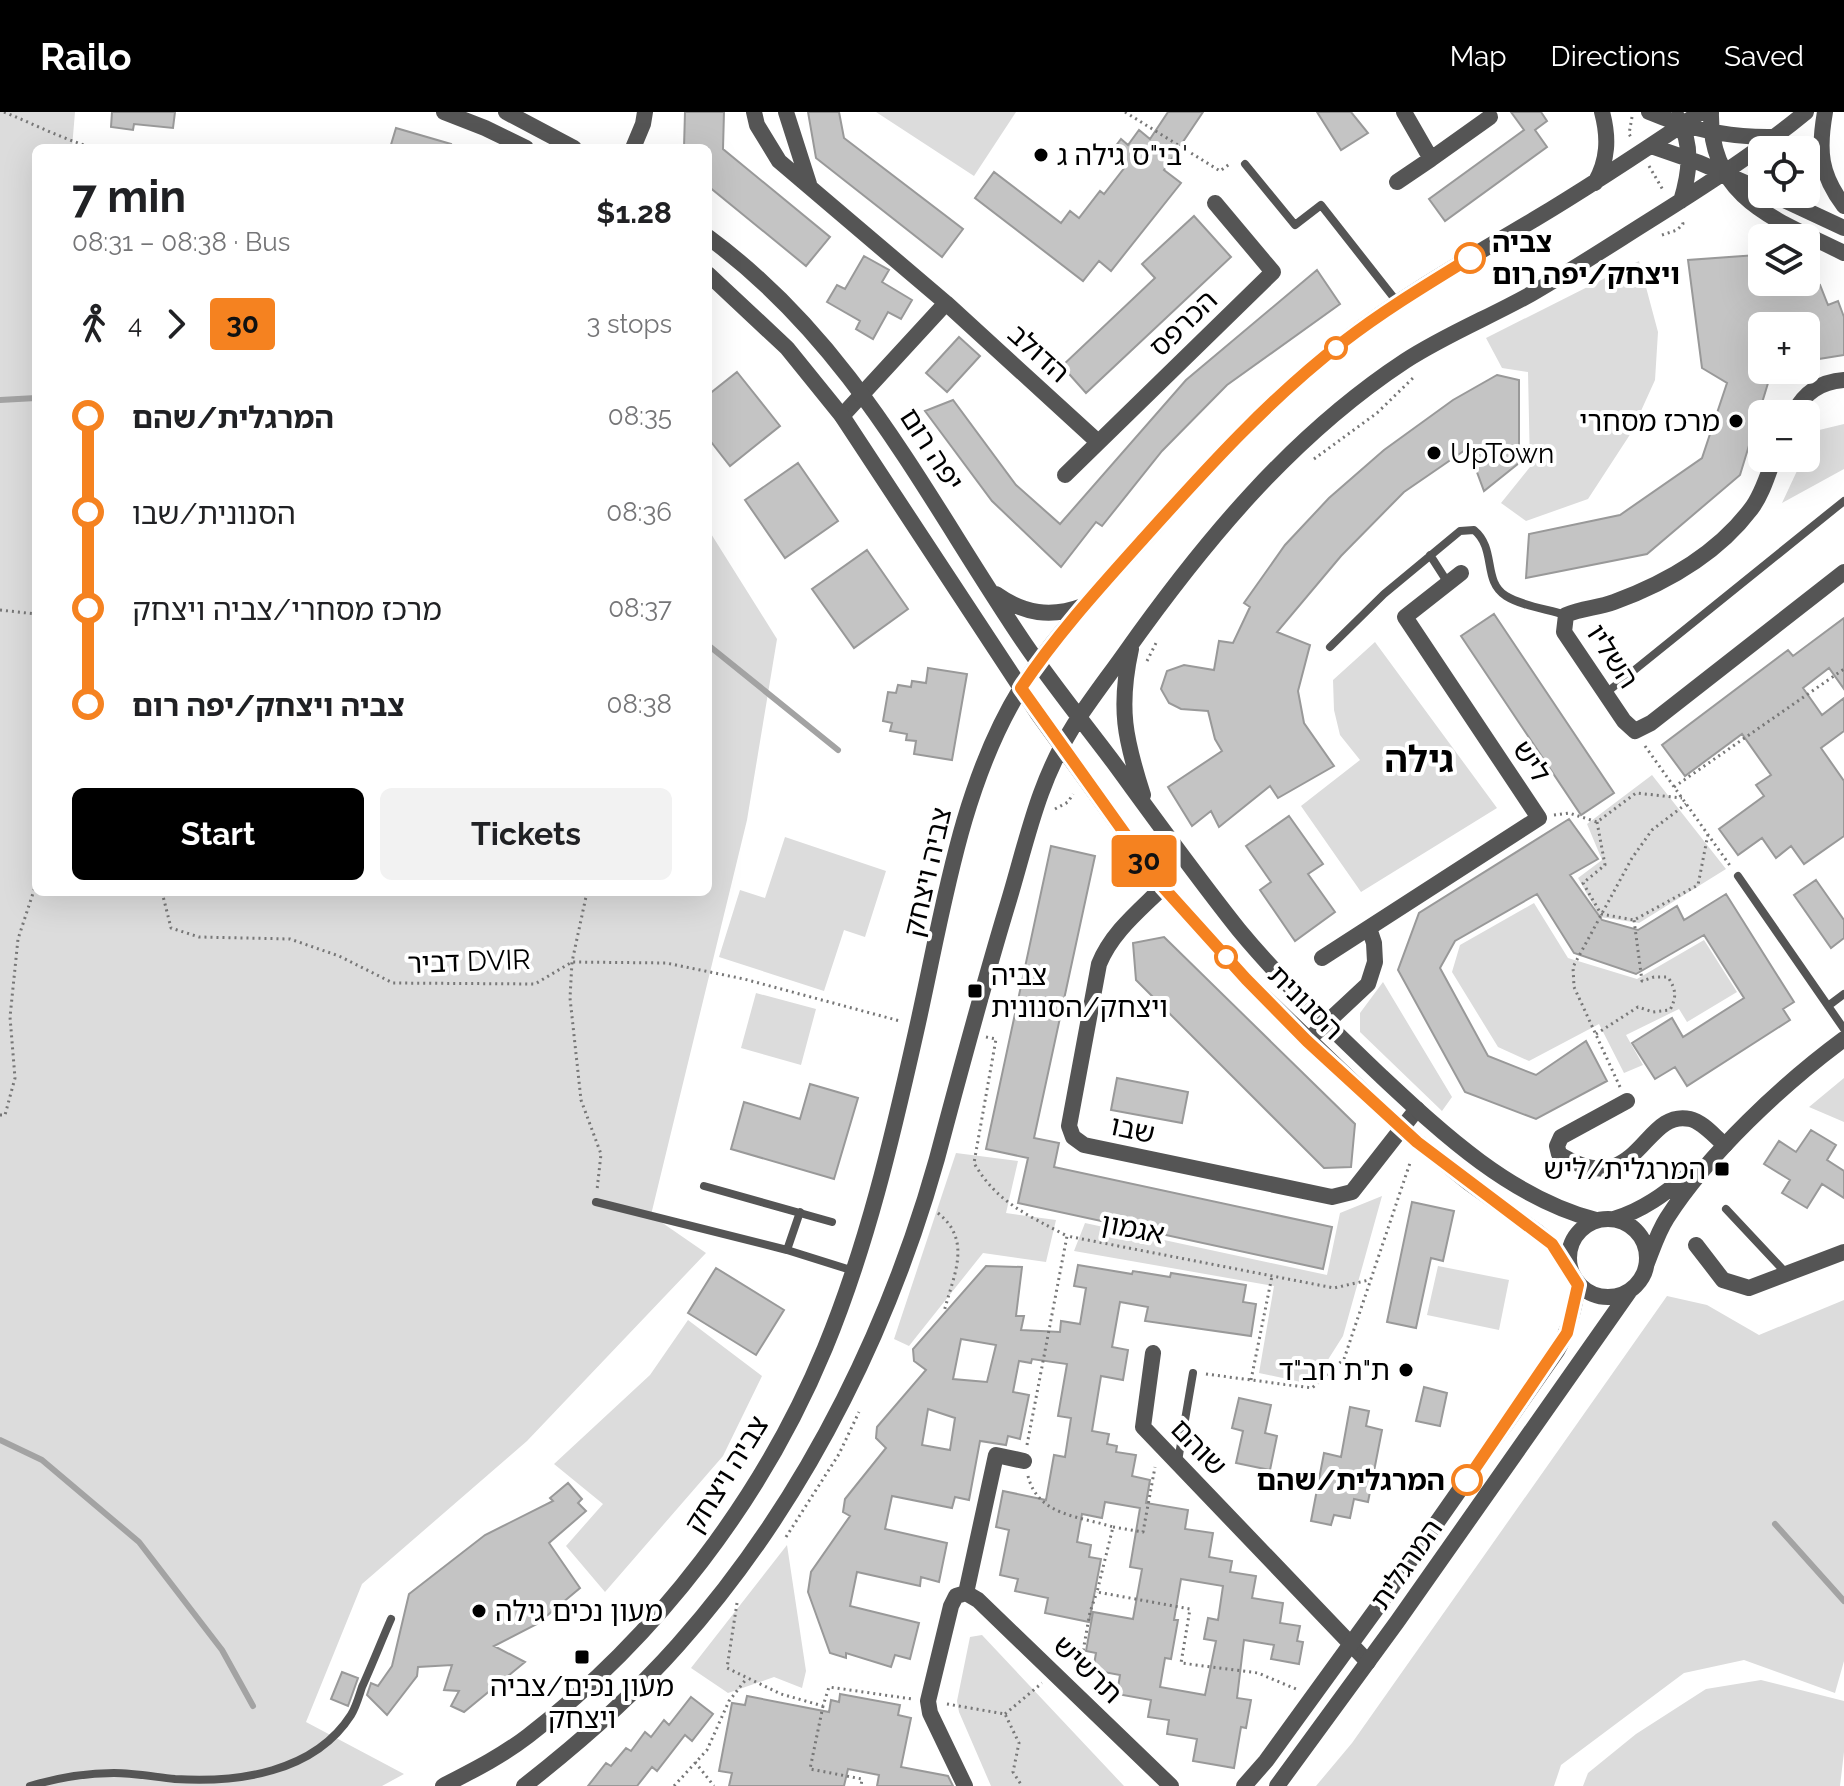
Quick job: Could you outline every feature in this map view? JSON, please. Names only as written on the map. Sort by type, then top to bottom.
[{"type":"street","points":[[444,112],[518,144]]},
{"type":"street","points":[[506,112],[566,144]]},
{"type":"street","points":[[635,144],[645,112]]},
{"type":"street","name":"הדולב","points":[[754,112],[757,125],[779,161],[946,303],[1098,442]]},
{"type":"street","name":"הדולב","points":[[786,112],[787,124],[809,185]]},
{"type":"street","points":[[1404,112],[1431,159]]},
{"type":"street","points":[[1595,183],[1604,164],[1607,146],[1602,112]]},
{"type":"street","points":[[1649,112],[1678,118],[1711,132],[1761,136]]},
{"type":"street","name":"צביה ויצחק","points":[[443,1786],[526,1737],[620,1653],[707,1554],[759,1476],[795,1412],[824,1350],[854,1271],[897,1116],[967,812],[989,746],[1038,662],[1191,485],[1294,383],[1343,342],[1398,303],[1646,150],[1678,118],[1701,112]]},
{"type":"street","points":[[1711,112],[1715,151],[1735,190],[1754,206],[1844,253]]},
{"type":"street","points":[[1775,136],[1806,112]]},
{"type":"street","points":[[1825,112],[1821,146],[1823,166],[1826,178],[1844,206]]},
{"type":"street","points":[[1397,182],[1490,117]]},
{"type":"street","points":[[1677,204],[1689,159],[1689,146],[1678,118]]},
{"type":"street","points":[[1646,150],[1689,159],[1748,184]]},
{"type":"street","points":[[524,1786],[603,1721],[675,1649],[714,1603],[793,1489],[841,1406],[884,1311],[924,1202],[1035,806],[1061,747],[1133,642],[1204,549],[1264,479],[1362,391],[1409,358],[1550,283],[1748,156]]},
{"type":"street","name":"הכרפס","points":[[1065,475],[1273,272],[1215,203]]},
{"type":"street","points":[[1801,208],[1844,228]]},
{"type":"street","name":"יפה רום","points":[[712,241],[802,321],[864,395],[1038,662],[1079,717]]},
{"type":"street","name":"יפה רום","points":[[712,278],[787,348],[842,416],[1021,688]]},
{"type":"street","points":[[842,416],[946,303]]},
{"type":"street","points":[[1803,400],[1809,392],[1826,382],[1844,380]]},
{"type":"street","name":"השליו","points":[[1768,472],[1753,507],[1714,546],[1669,579],[1610,603],[1566,615],[1564,632],[1624,721],[1635,731],[1651,723],[1844,572]]},
{"type":"street","name":"ליש","points":[[1322,958],[1539,818],[1405,617],[1454,578]]},
{"type":"street","points":[[992,591],[1011,604],[1038,613],[1062,612],[1085,605]]},
{"type":"street","points":[[1133,642],[1124,682],[1123,711],[1129,747],[1147,808]]},
{"type":"street","name":"הסנונית","points":[[1021,688],[1163,887],[1246,979],[1307,1041],[1403,1130],[1552,1244],[1574,1278]]},
{"type":"street","name":"הסנונית","points":[[1079,717],[1240,931],[1325,1023],[1417,1109],[1526,1193],[1557,1209],[1596,1220]]},
{"type":"street","name":"שבו","points":[[1163,887],[1116,934],[1099,964],[1069,1126],[1073,1137],[1084,1145],[1332,1197],[1352,1192],[1417,1109]]},
{"type":"street","points":[[1307,1041],[1368,984],[1375,962],[1369,928]]},
{"type":"street","points":[[1724,1147],[1666,1219],[1638,1284],[1629,1292],[1608,1298],[1587,1292],[1574,1278],[1568,1259],[1575,1235],[1596,1220],[1636,1213],[1650,1205],[1724,1147],[1811,1063],[1844,1039]]},
{"type":"street","points":[[1627,1101],[1561,1137],[1557,1146],[1559,1154],[1582,1167],[1598,1170],[1612,1168],[1632,1157],[1663,1125],[1688,1118],[1698,1122],[1724,1147]]},
{"type":"street","points":[[1614,1219],[1626,1223],[1643,1240],[1647,1263]]},
{"type":"street","points":[[1696,1245],[1723,1280],[1749,1288],[1844,1252]]},
{"type":"street","name":"המרגלית","points":[[1244,1786],[1313,1697],[1557,1351],[1567,1333],[1574,1278]]},
{"type":"street","name":"המרגלית","points":[[1277,1786],[1629,1292]]},
{"type":"street","name":"שוהם","points":[[1153,1353],[1143,1427],[1368,1662]]},
{"type":"street","points":[[965,1786],[930,1713],[928,1701],[951,1606],[956,1596],[966,1593],[996,1455],[1024,1461]]},
{"type":"street","name":"תרשיש","points":[[966,1593],[978,1600],[1171,1786]]},
{"type":"lane","points":[[1245,164],[1295,225],[1321,205],[1398,303]]},
{"type":"lane","points":[[1606,693],[1844,501]]},
{"type":"lane","points":[[1330,647],[1384,594],[1460,531],[1474,530],[1483,537],[1490,556],[1491,575],[1498,590],[1507,597],[1566,615]]},
{"type":"lane","points":[[1430,555],[1454,578]]},
{"type":"lane","points":[[1738,876],[1844,1029]]},
{"type":"lane","points":[[1828,1006],[1844,994]]},
{"type":"lane","points":[[704,1186],[832,1222]]},
{"type":"lane","points":[[596,1202],[787,1250],[854,1271]]},
{"type":"lane","points":[[1726,1209],[1786,1274]]},
{"type":"lane","points":[[787,1250],[800,1212]]},
{"type":"lane","points":[[1178,1461],[1193,1373]]},
{"type":"lane","points":[[30,1786],[63,1777],[91,1774],[118,1773],[178,1779],[235,1777],[262,1774],[288,1765],[327,1740],[351,1716],[391,1619]]},
{"type":"path","points":[[4,112],[46,133],[81,144]]},
{"type":"path","points":[[1125,112],[1220,171],[1239,157],[1245,164]]},
{"type":"path","points":[[1638,112],[1630,118],[1629,134],[1646,150],[1677,204],[1683,224],[1677,230],[1659,235]]},
{"type":"path","points":[[1309,462],[1377,413],[1418,374]]},
{"type":"path","points":[[0,610],[32,614]]},
{"type":"path","points":[[1144,668],[1156,641]]},
{"type":"path","points":[[1674,787],[1844,669]]},
{"type":"path","points":[[1635,731],[1738,876]]},
{"type":"path","points":[[1052,812],[1061,803],[1068,802],[1083,777]]},
{"type":"path","points":[[1597,822],[1636,793],[1682,798]]},
{"type":"path","points":[[1627,1101],[1574,987],[1573,967],[1632,858],[1652,830],[1686,804]]},
{"type":"path","points":[[1539,818],[1569,813],[1597,822]]},
{"type":"path","points":[[1597,822],[1605,865],[1583,883],[1601,914],[1634,920],[1698,885],[1708,834]]},
{"type":"path","points":[[0,1115],[5,1115],[15,1078],[10,1017],[18,939],[32,896]]},
{"type":"path","name":"דביר DVIR","points":[[163,896],[171,928],[199,937],[290,939],[339,956],[393,983],[535,984],[572,962],[666,963],[744,979],[900,1021]]},
{"type":"path","points":[[586,896],[572,962],[570,998],[581,1100],[601,1154],[596,1202]]},
{"type":"path","points":[[1596,1034],[1638,1007],[1653,1012],[1670,1010],[1675,1000],[1675,990],[1668,977],[1642,981],[1634,920]]},
{"type":"path","points":[[982,1037],[996,1039],[974,1163],[985,1182],[1010,1206],[1067,1236]]},
{"type":"path","points":[[1193,1373],[1312,1388],[1344,1359],[1417,1142]]},
{"type":"path","points":[[934,1211],[948,1221],[956,1233],[960,1250],[944,1312]]},
{"type":"path","name":"אגמון","points":[[1024,1461],[1067,1236],[1334,1288],[1369,1280]]},
{"type":"path","points":[[1251,1380],[1272,1276]]},
{"type":"path","points":[[782,1541],[839,1454],[862,1404]]},
{"type":"path","points":[[1024,1461],[1030,1487],[1040,1502],[1051,1510],[1143,1532],[1160,1443]]},
{"type":"path","points":[[1075,1694],[1090,1612],[1113,1527]]},
{"type":"path","points":[[1097,1592],[1190,1609],[1181,1663],[1258,1673],[1313,1697]]},
{"type":"path","points":[[728,1612],[738,1601],[727,1668],[781,1694],[823,1706]]},
{"type":"path","points":[[861,1786],[862,1779],[810,1769],[829,1687],[1005,1714],[1055,1674]]},
{"type":"path","points":[[674,1786],[707,1750],[729,1701],[747,1678]]},
{"type":"path","points":[[1005,1714],[1019,1743],[1013,1772],[1022,1786]]},
{"type":"path","points":[[695,1762],[714,1786]]},
{"type":"shaded area","points":[[0,112],[75,112],[72,144],[32,144],[32,896],[712,896],[712,535],[777,639],[747,820],[651,1215],[706,1253],[527,1441],[362,1584],[306,1722],[404,1774],[382,1786],[0,1786]]},
{"type":"shaded area","points":[[876,112],[1016,112],[974,176]]},
{"type":"shaded area","points":[[1639,261],[1658,332],[1655,380],[1631,433],[1588,499],[1526,521],[1501,503],[1530,467],[1528,372],[1502,368],[1486,338]]},
{"type":"shaded area","points":[[1844,424],[1844,469],[1782,503],[1796,472],[1820,472],[1820,430]]},
{"type":"shaded area","points":[[1375,642],[1497,808],[1361,892],[1301,806],[1360,760],[1340,735],[1334,710],[1333,680]]},
{"type":"shaded area","points":[[1652,775],[1726,869],[1639,923],[1600,917],[1578,878],[1602,860],[1587,824]]},
{"type":"shaded area","points":[[785,837],[886,871],[865,937],[844,930],[824,991],[719,957],[740,890],[765,898]]},
{"type":"shaded area","points":[[1534,903],[1568,958],[1637,979],[1704,940],[1737,992],[1687,1022],[1679,1009],[1626,1035],[1643,1065],[1624,1073],[1599,1024],[1529,1061],[1498,1047],[1452,972],[1460,945]]},
{"type":"shaded area","points":[[1383,982],[1452,1097],[1442,1111],[1360,1032],[1360,1013]]},
{"type":"shaded area","points":[[756,993],[816,1009],[801,1065],[741,1048]]},
{"type":"shaded area","points":[[1844,1078],[1844,1122],[1809,1107]]},
{"type":"shaded area","points":[[956,1153],[1018,1161],[1006,1213],[1056,1220],[1046,1262],[983,1253],[909,1346],[894,1339]]},
{"type":"shaded area","points":[[1382,1196],[1343,1336],[1324,1366],[1301,1382],[1259,1373],[1274,1286],[1074,1251],[1085,1223],[1327,1275],[1340,1213]]},
{"type":"shaded area","points":[[1438,1266],[1509,1280],[1499,1330],[1427,1315]]},
{"type":"shaded area","points":[[1667,1296],[1707,1305],[1759,1335],[1844,1300],[1844,1661],[1835,1693],[1744,1660],[1684,1673],[1561,1765],[1554,1786],[1316,1786],[1352,1743]]},
{"type":"shaded area","points":[[688,1320],[762,1376],[723,1456],[605,1592],[566,1546],[603,1504],[554,1464],[650,1375]]},
{"type":"shaded area","points":[[787,1545],[806,1671],[802,1688],[774,1677],[728,1693],[691,1668]]},
{"type":"shaded area","points":[[982,1635],[1124,1786],[991,1786],[957,1701],[970,1637]]},
{"type":"shaded area","points":[[1761,1680],[1844,1701],[1840,1786],[1583,1786],[1588,1773],[1636,1734],[1706,1689]]},
{"type":"building","points":[[112,112],[175,112],[173,128],[134,124],[133,130],[111,127]]},
{"type":"building","points":[[685,112],[724,112],[723,149],[830,237],[806,266],[712,189],[712,144],[684,144]]},
{"type":"building","points":[[808,112],[839,112],[844,138],[963,229],[942,257],[816,158]]},
{"type":"building","points":[[1168,112],[1203,112],[1164,170],[1181,183],[1111,271],[1099,261],[1083,281],[975,198],[994,172],[1061,223],[1070,211],[1079,218],[1100,191],[1104,194],[1125,167],[1109,155],[1121,139],[1128,145],[1139,130],[1150,139]]},
{"type":"building","points":[[1317,112],[1351,112],[1368,133],[1341,150]]},
{"type":"building","points":[[1511,112],[1541,112],[1547,121],[1535,130],[1547,147],[1445,221],[1429,199],[1524,130]]},
{"type":"building","points":[[396,128],[451,144],[391,144]]},
{"type":"building","points":[[1194,216],[1231,257],[1086,393],[1062,366],[1155,278],[1142,264]]},
{"type":"building","points":[[864,256],[889,270],[882,282],[912,300],[901,319],[888,312],[873,339],[856,329],[860,321],[827,302],[837,285],[845,289]]},
{"type":"building","name":"מרכז מסחרי","points":[[1748,256],[1748,296],[1820,296],[1820,285],[1828,305],[1838,301],[1844,317],[1844,355],[1820,359],[1820,312],[1748,312],[1748,384],[1768,384],[1763,400],[1748,400],[1748,449],[1740,475],[1647,554],[1526,578],[1529,534],[1620,515],[1702,458],[1727,383],[1702,368],[1688,260]]},
{"type":"building","points":[[1317,270],[1340,304],[1227,385],[1162,451],[1102,526],[1096,522],[1061,567],[992,501],[925,411],[953,400],[1016,485],[1060,524],[1186,380]]},
{"type":"building","points":[[959,337],[980,356],[947,392],[926,373]]},
{"type":"building","points":[[737,372],[780,426],[730,466],[712,443],[712,392]]},
{"type":"building","points":[[1497,375],[1519,380],[1519,463],[1484,491],[1468,448],[1404,492],[1341,556],[1277,632],[1310,645],[1298,691],[1304,723],[1334,766],[1278,798],[1270,786],[1219,827],[1211,811],[1192,826],[1168,787],[1222,751],[1215,739],[1208,711],[1181,709],[1169,703],[1161,689],[1167,671],[1184,665],[1214,670],[1219,641],[1233,643],[1250,607],[1244,603],[1285,545],[1329,498],[1384,450],[1453,400]]},
{"type":"building","points":[[798,463],[838,521],[785,558],[745,500]]},
{"type":"building","points":[[867,550],[908,609],[854,648],[812,589]]},
{"type":"building","points":[[1494,614],[1614,793],[1581,815],[1461,636]]},
{"type":"building","points":[[1844,618],[1844,689],[1829,668],[1803,688],[1822,715],[1844,698],[1844,731],[1821,748],[1844,781],[1844,836],[1804,864],[1791,846],[1776,858],[1762,838],[1738,855],[1719,829],[1764,796],[1756,785],[1771,775],[1742,734],[1685,776],[1662,745],[1788,650],[1793,656]]},
{"type":"building","points":[[928,668],[967,674],[952,760],[914,754],[916,741],[906,740],[907,734],[890,731],[892,723],[883,721],[888,692],[896,693],[898,685],[911,687],[912,681],[926,683]]},
{"type":"building","points":[[1289,816],[1323,864],[1308,874],[1335,912],[1295,941],[1260,890],[1271,882],[1246,846]]},
{"type":"building","points":[[1569,819],[1598,859],[1570,875],[1602,920],[1638,930],[1677,906],[1684,920],[1726,894],[1794,1002],[1783,1009],[1790,1020],[1687,1086],[1675,1067],[1655,1079],[1632,1043],[1672,1018],[1683,1037],[1744,998],[1704,935],[1636,974],[1574,953],[1537,894],[1455,941],[1440,968],[1488,1056],[1536,1075],[1586,1041],[1607,1081],[1536,1119],[1465,1092],[1398,970],[1419,913]]},
{"type":"building","points":[[1051,846],[1095,856],[1034,1138],[1059,1143],[1054,1167],[1332,1227],[1323,1269],[1018,1203],[1028,1158],[986,1149]]},
{"type":"building","points":[[1816,880],[1844,920],[1844,938],[1831,948],[1794,895]]},
{"type":"building","points":[[1164,937],[1355,1124],[1351,1167],[1324,1168],[1136,980],[1133,943]]},
{"type":"building","points":[[1117,1078],[1188,1092],[1182,1123],[1111,1110]]},
{"type":"building","points":[[810,1084],[858,1098],[834,1179],[731,1149],[744,1102],[800,1119]]},
{"type":"building","points":[[1811,1130],[1836,1145],[1827,1160],[1844,1171],[1844,1198],[1822,1184],[1807,1208],[1782,1193],[1790,1180],[1764,1164],[1779,1141],[1796,1152]]},
{"type":"building","points":[[1412,1202],[1454,1211],[1443,1261],[1431,1258],[1416,1328],[1387,1322]]},
{"type":"building","points":[[1078,1265],[1132,1274],[1133,1271],[1170,1277],[1171,1273],[1246,1285],[1243,1302],[1256,1304],[1251,1336],[1145,1321],[1148,1307],[1120,1302],[1112,1347],[1128,1350],[1123,1380],[1101,1376],[1092,1431],[1109,1434],[1107,1444],[1117,1446],[1116,1452],[1136,1455],[1132,1476],[1150,1480],[1146,1503],[1188,1510],[1185,1529],[1213,1533],[1209,1557],[1232,1561],[1230,1572],[1256,1576],[1252,1598],[1283,1603],[1280,1623],[1300,1626],[1297,1641],[1303,1642],[1299,1664],[1271,1659],[1274,1645],[1244,1640],[1237,1698],[1251,1700],[1246,1728],[1241,1727],[1234,1768],[1193,1761],[1197,1739],[1167,1734],[1169,1720],[1148,1717],[1151,1700],[1117,1694],[1120,1675],[1093,1670],[1096,1653],[1086,1651],[1093,1612],[1133,1619],[1142,1569],[1130,1567],[1140,1508],[1105,1502],[1102,1518],[1082,1514],[1077,1542],[1091,1545],[1089,1557],[1101,1559],[1089,1622],[1045,1613],[1048,1598],[1015,1591],[1018,1579],[1000,1575],[1009,1530],[996,1527],[1003,1491],[1046,1500],[1054,1455],[1065,1457],[1071,1418],[1058,1416],[1067,1364],[1032,1359],[1031,1363],[1019,1361],[1013,1392],[1029,1395],[1020,1439],[1008,1436],[1006,1445],[980,1441],[969,1500],[955,1497],[952,1508],[892,1496],[885,1529],[947,1543],[939,1582],[921,1577],[920,1586],[857,1572],[850,1606],[919,1623],[910,1659],[895,1655],[891,1667],[846,1653],[846,1658],[830,1653],[808,1592],[811,1572],[850,1516],[843,1512],[845,1499],[886,1448],[876,1438],[877,1427],[926,1370],[914,1361],[913,1349],[986,1266],[1022,1267],[1016,1316],[1024,1316],[1021,1330],[1060,1332],[1061,1321],[1080,1324],[1086,1288],[1074,1286]],"holes":[[[961,1339],[996,1345],[987,1382],[953,1379]],[[928,1409],[955,1418],[950,1450],[922,1445]],[[1181,1579],[1223,1586],[1218,1620],[1208,1618],[1204,1639],[1216,1641],[1205,1695],[1160,1687],[1165,1658],[1171,1659],[1178,1620],[1174,1620]]]},
{"type":"building","points":[[716,1268],[784,1310],[756,1355],[688,1313]]},
{"type":"building","points":[[1424,1387],[1447,1393],[1440,1426],[1416,1421]]},
{"type":"building","points":[[1239,1398],[1271,1405],[1265,1433],[1277,1436],[1270,1470],[1236,1463],[1243,1431],[1232,1428]]},
{"type":"building","points":[[1350,1407],[1369,1411],[1366,1426],[1382,1430],[1368,1502],[1354,1499],[1350,1518],[1334,1515],[1331,1525],[1311,1521],[1324,1453],[1341,1457]]},
{"type":"building","name":"מעון נכים גילה","points":[[568,1483],[582,1499],[578,1503],[586,1511],[549,1543],[580,1588],[537,1624],[494,1646],[525,1662],[464,1712],[451,1706],[459,1691],[444,1690],[452,1665],[418,1667],[417,1676],[387,1715],[367,1695],[371,1683],[378,1686],[392,1666],[409,1594],[485,1535],[553,1501],[550,1498]]},
{"type":"building","points":[[342,1672],[358,1678],[348,1706],[331,1699]]},
{"type":"building","points":[[840,1694],[900,1705],[898,1715],[911,1718],[901,1767],[948,1776],[953,1786],[877,1786],[879,1775],[848,1769],[844,1786],[729,1786],[732,1773],[719,1771],[732,1703],[745,1705],[747,1696],[829,1712],[831,1700],[839,1702]]},
{"type":"building","points":[[691,1697],[713,1714],[692,1741],[685,1735],[657,1771],[652,1767],[637,1786],[588,1786],[606,1763],[611,1766],[626,1748],[631,1751],[645,1732],[651,1737],[664,1720],[669,1725]]},
{"type":"waterway","points":[[0,400],[32,398]]},
{"type":"waterway","points":[[712,648],[838,750]]},
{"type":"waterway","points":[[0,1440],[42,1460],[139,1542],[222,1650],[253,1706]]},
{"type":"waterway","points":[[1775,1524],[1844,1601]]},
{"type":"bus line","name":"30","points":[[1467,1480],[1557,1351],[1567,1333],[1578,1285],[1552,1244],[1417,1142],[1307,1041],[1246,979],[1163,887],[1021,688],[1056,639],[1191,485],[1294,383],[1343,342],[1470,258]]},
{"type":"place","name":"בי\"ס גילה ג'","points":[[1041,155]]},
{"type":"place","name":"צביה ויצחק/יפה רום","points":[[1470,258]]},
{"type":"place","name":"מרכז מסחרי","points":[[1736,421]]},
{"type":"place","name":"UpTown","points":[[1434,453]]},
{"type":"place","name":"צביה ויצחק/הסנונית","points":[[975,991]]},
{"type":"place","name":"המרגלית/ליש","points":[[1722,1169]]},
{"type":"place","name":"ת\"ת חב\"ד","points":[[1406,1370]]},
{"type":"place","name":"המרגלית/שהם","points":[[1467,1480]]},
{"type":"place","name":"מעון נכים גילה","points":[[479,1611]]},
{"type":"place","name":"מעון נכים/צביה ויצחק","points":[[582,1657]]},
{"type":"district","name":"גילה","points":[[1419,759]]}]
